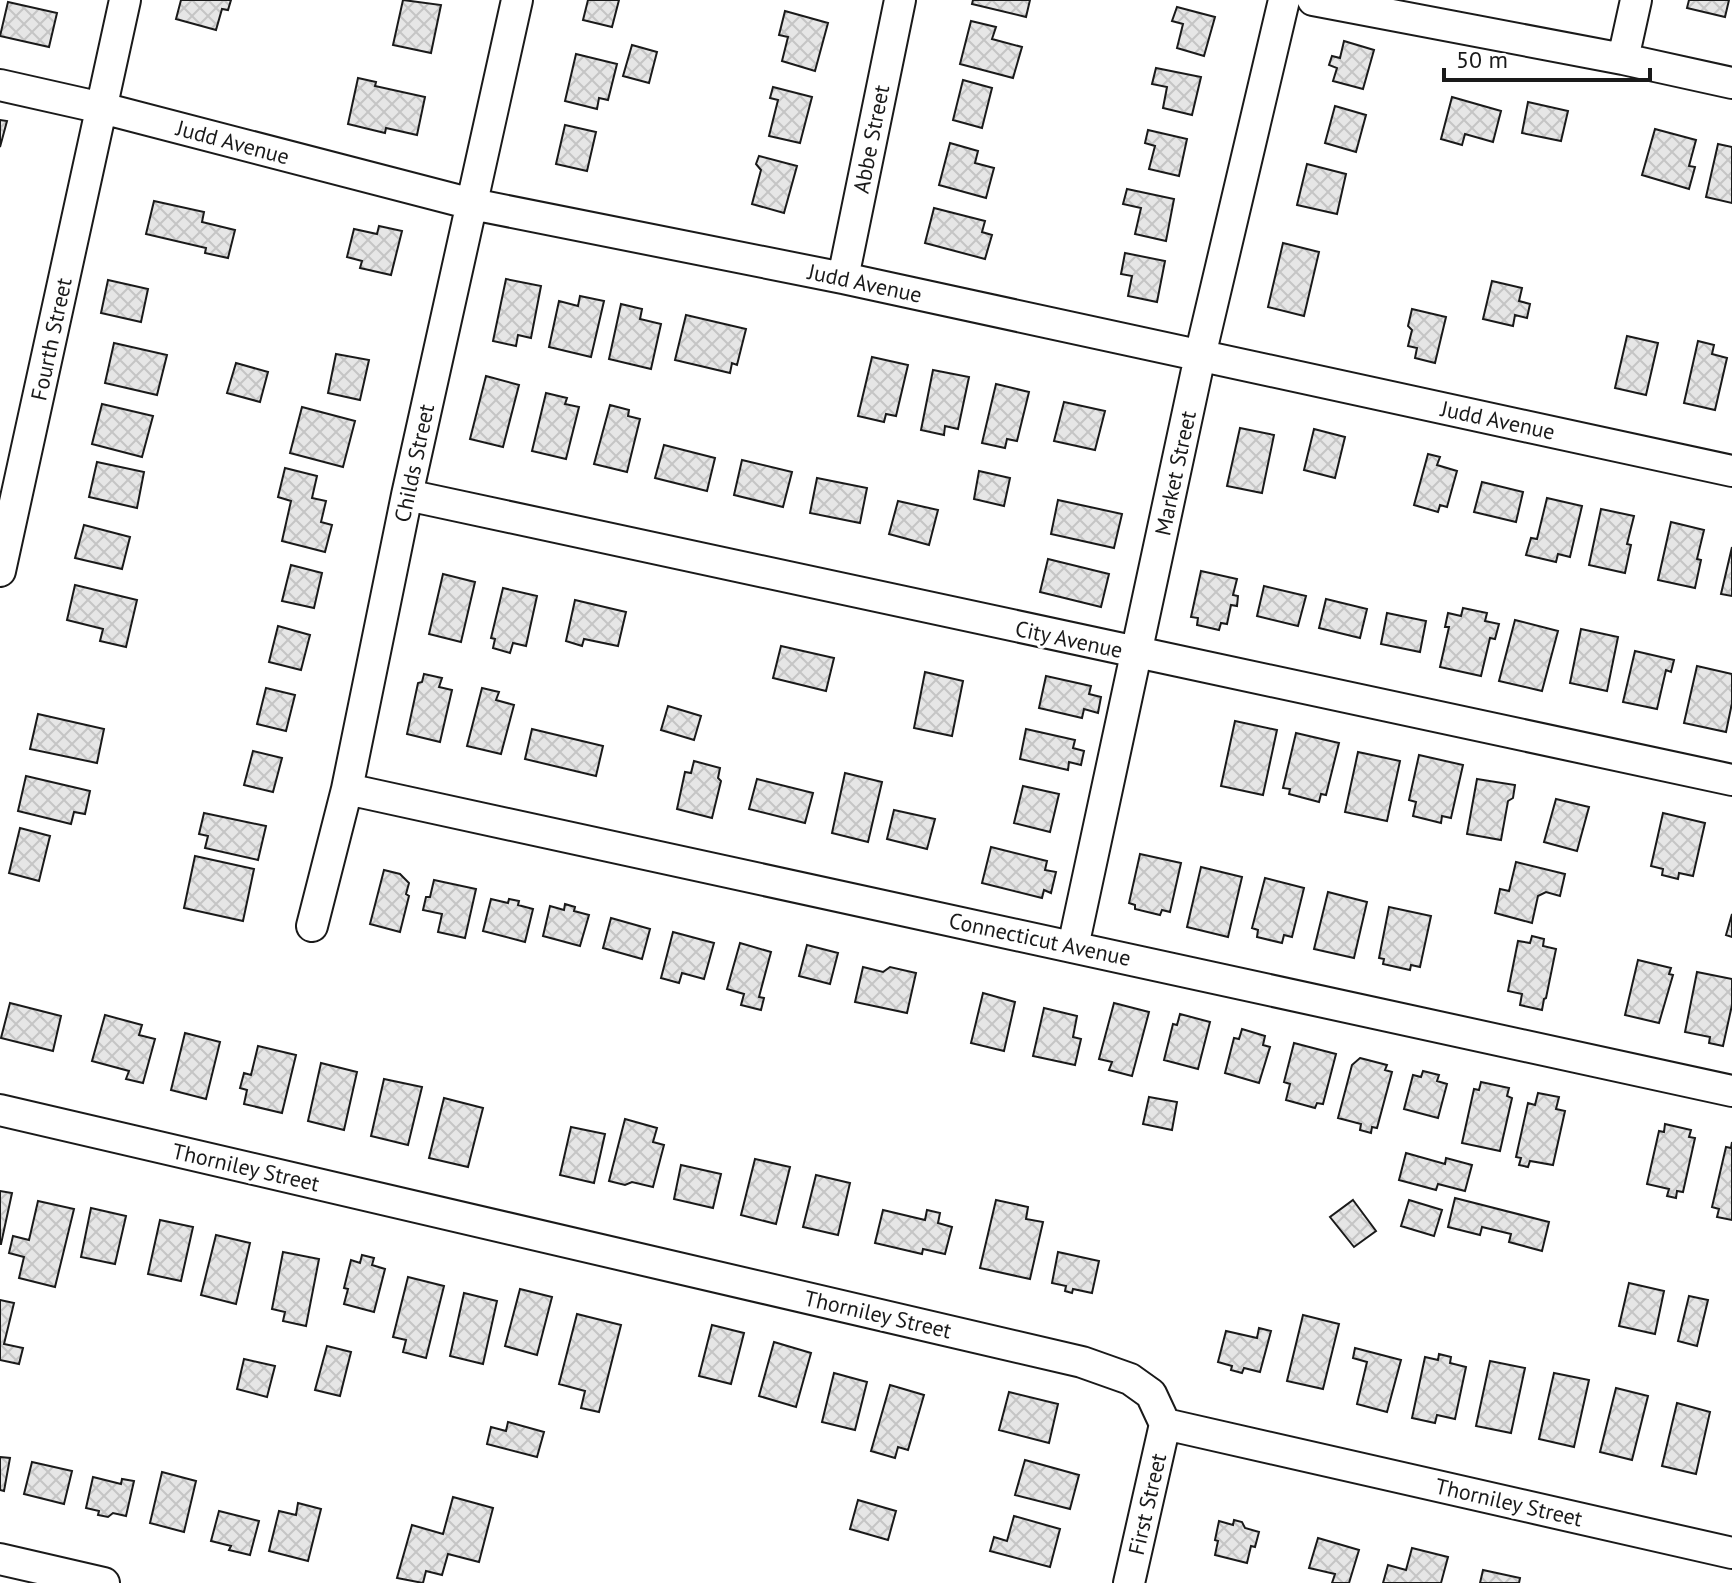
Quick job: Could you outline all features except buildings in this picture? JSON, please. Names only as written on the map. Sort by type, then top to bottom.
[{"type":"street","name":"Fourth Street","points":[[0,571],[125,0]]},
{"type":"street","name":"Childs Street","points":[[312,926],[347,789],[407,495],[517,0]]},
{"type":"street","name":"Abbe Street","points":[[843,278],[900,0]]},
{"type":"street","name":"Market Street","points":[[1073,947],[1200,356],[1284,0]]},
{"type":"street","points":[[1313,0],[1732,83]]},
{"type":"street","points":[[1623,59],[1636,0]]},
{"type":"street","name":"Judd Avenue","points":[[0,85],[102,108],[472,204],[843,278],[1732,471]]},
{"type":"street","name":"City Avenue","points":[[407,495],[1732,780]]},
{"type":"street","name":"Connecticut Avenue","points":[[347,789],[1732,1091]]},
{"type":"street","name":"Thorniley Street","points":[[0,1110],[1082,1362],[1130,1379],[1151,1394],[1165,1424],[1732,1553]]},
{"type":"street","name":"First Street","points":[[1129,1583],[1165,1424]]},
{"type":"street","points":[[0,1559],[104,1583]]}]
